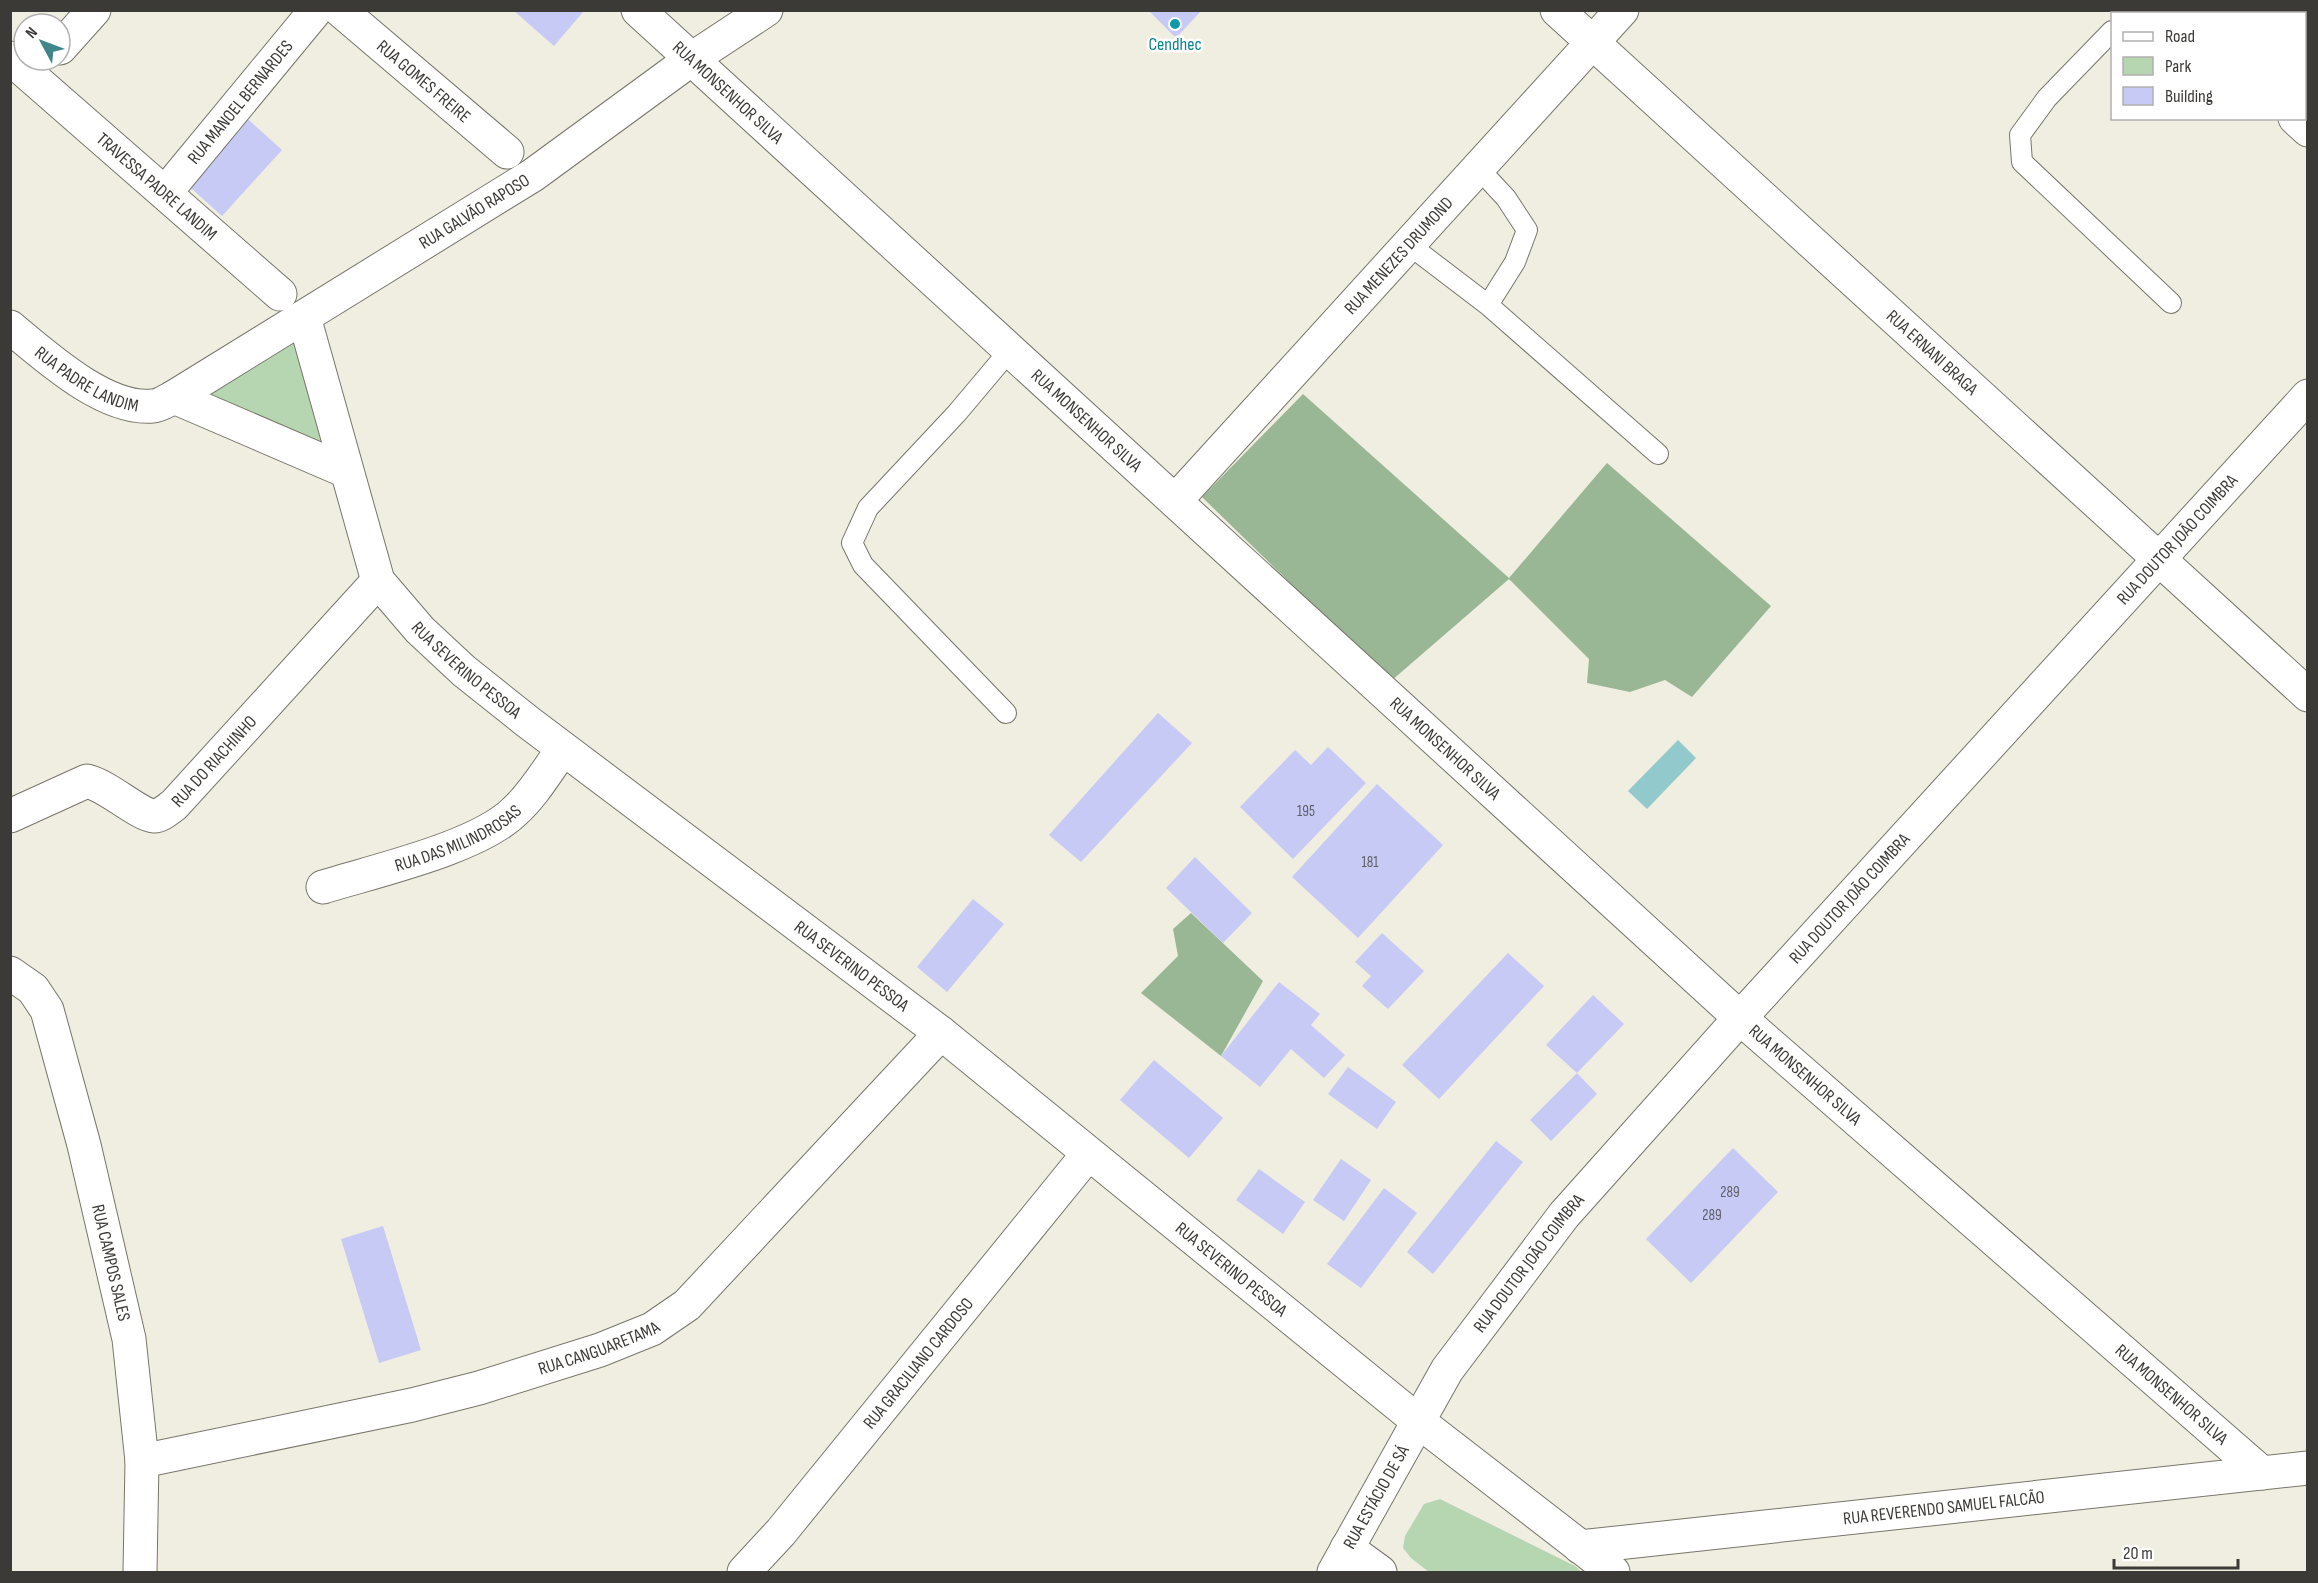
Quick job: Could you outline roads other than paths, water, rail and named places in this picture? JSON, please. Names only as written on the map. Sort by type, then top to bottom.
[{"type":"street","points":[[72,34],[93,10]]},
{"type":"street","name":"RUA MANOEL BERNARDES","points":[[165,193],[316,10]]},
{"type":"street","name":"RUA GOMES FREIRE","points":[[340,10],[507,152]]},
{"type":"street","name":"RUA MONSENHOR SILVA","points":[[638,10],[1740,1018],[2262,1473]]},
{"type":"street","name":"RUA GALVÃO RAPOSO","points":[[174,397],[533,175],[693,58],[766,10]]},
{"type":"street","name":"RUA ERNANI BRAGA","points":[[1557,10],[2307,695]]},
{"type":"street","name":"RUA MENEZES DRUMOND","points":[[1175,501],[1622,10]]},
{"type":"street","name":"TRAVESSA PADRE LANDIM","points":[[38,72],[165,193],[280,294]]},
{"type":"street","name":"RUA SEVERINO PESSOA","points":[[304,317],[378,581],[414,623],[464,671],[563,749],[941,1033],[1418,1421],[1613,1572]]},
{"type":"street","name":"RUA PADRE LANDIM","points":[[10,327],[76,381],[124,402],[154,406],[174,397]]},
{"type":"street","name":"RUA DOUTOR JOÃO COIMBRA","points":[[1418,1421],[1448,1370],[1487,1314],[1564,1215],[1740,1018],[2307,396]]},
{"type":"street","points":[[174,397],[346,471]]},
{"type":"street","name":"RUA DO RIACHINHO","points":[[10,816],[87,781],[99,784],[152,816],[174,805],[378,581]]},
{"type":"street","name":"RUA DAS MILINDROSAS","points":[[323,887],[433,854],[475,837],[515,812],[563,749]]},
{"type":"street","name":"RUA CAMPOS SALES","points":[[10,973],[33,989],[47,1010],[84,1145],[129,1339],[142,1461],[140,1572]]},
{"type":"street","name":"RUA CANGUARETAMA","points":[[142,1461],[457,1394],[600,1350],[651,1329],[687,1305],[941,1033]]},
{"type":"street","name":"RUA GRACILIANO CARDOSO","points":[[744,1572],[788,1524],[1088,1154]]},
{"type":"street","name":"RUA ESTÁCIO DE SÁ","points":[[1341,1560],[1418,1421]]},
{"type":"street","name":"RUA REVERENDO SAMUEL FALCÃO","points":[[1580,1547],[2307,1468]]},
{"type":"street","points":[[1341,1560],[1380,1572]]},
{"type":"lane","points":[[2111,32],[2047,98],[2020,135],[2022,162],[2171,303]]},
{"type":"lane","points":[[1478,168],[1506,198],[1527,230],[1515,262],[1488,304]]},
{"type":"lane","points":[[1408,244],[1443,273],[1488,304],[1658,454]]},
{"type":"lane","points":[[1006,713],[863,565],[852,543],[868,508],[957,413],[1010,350]]},
{"type":"water","points":[[1678,740],[1696,758],[1647,809],[1628,791]]},
{"type":"place","name":"Cendhec","points":[[1175,24]]}]
